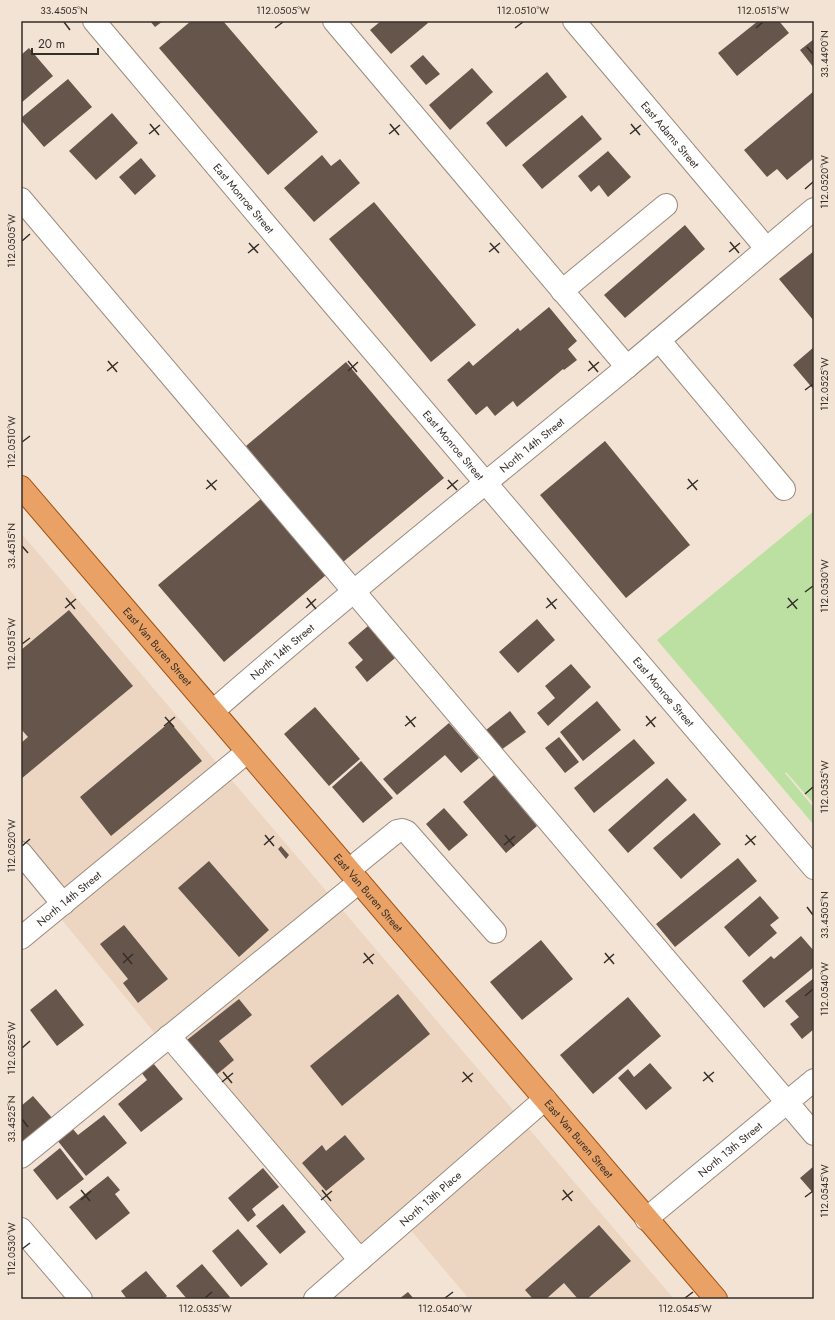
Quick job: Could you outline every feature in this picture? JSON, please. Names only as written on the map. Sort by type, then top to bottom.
[{"type":"main road","name":"East Van Buren Street","points":[[21,487],[716,1299]]},
{"type":"street","name":"East Monroe Street","points":[[94,21],[814,868]]},
{"type":"street","points":[[334,21],[627,367]]},
{"type":"street","name":"East Adams Street","points":[[574,21],[766,248]]},
{"type":"street","points":[[21,199],[814,1134]]},
{"type":"street","points":[[562,291],[666,206]]},
{"type":"street","name":"North 14th Street","points":[[213,711],[353,592],[627,367],[814,209]]},
{"type":"street","points":[[658,340],[784,488]]},
{"type":"street","name":"North 14th Street","points":[[21,938],[248,752]]},
{"type":"street","points":[[21,1157],[169,1036],[354,876],[397,831],[402,830],[407,832],[495,932]]},
{"type":"street","points":[[21,853],[63,904]]},
{"type":"street","points":[[169,1036],[360,1260]]},
{"type":"street","name":"North 13th Street","points":[[646,1219],[814,1080]]},
{"type":"street","name":"North 13th Place","points":[[315,1299],[545,1099]]},
{"type":"street","points":[[21,1229],[81,1299]]},
{"type":"shaded area","points":[[21,533],[674,1299],[469,1299],[404,1222],[352,1267],[162,1042],[21,870]]},
{"type":"green space","points":[[814,511],[814,804],[786,772],[785,773],[814,808],[814,825],[657,640]]},
{"type":"building","points":[[150,21],[163,21],[155,27]]},
{"type":"building","points":[[191,21],[223,21],[318,132],[268,175],[159,48]]},
{"type":"building","points":[[381,21],[426,21],[428,23],[391,54],[370,30]]},
{"type":"building","points":[[758,21],[779,21],[789,33],[737,76],[718,53]]},
{"type":"building","points":[[814,39],[814,68],[800,50]]},
{"type":"building","points":[[29,48],[53,76],[21,103],[21,55]]},
{"type":"building","points":[[423,55],[440,74],[426,85],[410,66]]},
{"type":"building","points":[[472,68],[493,92],[450,130],[429,105]]},
{"type":"building","points":[[547,72],[567,97],[506,147],[486,123]]},
{"type":"building","points":[[68,79],[92,107],[44,147],[21,120],[21,118]]},
{"type":"building","points":[[814,91],[814,158],[787,180],[777,169],[767,177],[744,150]]},
{"type":"building","points":[[112,113],[138,143],[96,180],[69,151]]},
{"type":"building","points":[[582,115],[602,139],[542,189],[522,165]]},
{"type":"building","points":[[608,151],[631,177],[608,197],[599,185],[591,192],[578,176]]},
{"type":"building","points":[[322,155],[331,166],[340,159],[360,183],[314,222],[284,188]]},
{"type":"building","points":[[141,158],[156,176],[135,195],[119,177]]},
{"type":"building","points":[[374,202],[476,325],[431,362],[329,239]]},
{"type":"building","points":[[685,225],[705,249],[625,318],[604,295]]},
{"type":"building","points":[[814,251],[814,321],[779,279]]},
{"type":"building","points":[[549,307],[577,341],[568,349],[577,360],[564,370],[563,369],[517,407],[513,401],[495,416],[487,406],[476,415],[447,380],[469,361],[473,366],[518,328],[520,331]]},
{"type":"building","points":[[814,347],[814,390],[793,365]]},
{"type":"building","points":[[346,362],[444,478],[343,562],[246,446]]},
{"type":"building","points":[[605,441],[690,545],[626,598],[540,495]]},
{"type":"building","points":[[261,499],[326,575],[224,662],[158,585]]},
{"type":"building","points":[[69,610],[133,686],[21,779],[21,743],[28,737],[21,729],[21,650]]},
{"type":"building","points":[[537,619],[555,640],[518,673],[499,652]]},
{"type":"building","points":[[368,626],[395,658],[367,682],[355,667],[363,660],[348,643]]},
{"type":"building","points":[[571,664],[591,687],[548,726],[537,713],[555,698],[545,686]]},
{"type":"building","points":[[597,701],[621,730],[583,761],[560,732]]},
{"type":"building","points":[[315,707],[360,759],[329,786],[284,734]]},
{"type":"building","points":[[510,711],[526,732],[501,750],[486,730]]},
{"type":"building","points":[[170,722],[202,761],[111,836],[80,797]]},
{"type":"building","points":[[449,723],[479,758],[461,773],[445,755],[397,795],[383,779]]},
{"type":"building","points":[[559,737],[579,762],[565,773],[545,748]]},
{"type":"building","points":[[634,739],[655,763],[594,813],[574,788]]},
{"type":"building","points":[[361,761],[393,798],[363,823],[332,787]]},
{"type":"building","points":[[494,775],[537,826],[506,853],[463,802]]},
{"type":"building","points":[[667,778],[687,800],[628,853],[608,830]]},
{"type":"building","points":[[444,808],[468,835],[449,851],[426,824]]},
{"type":"building","points":[[694,813],[721,844],[681,879],[653,848]]},
{"type":"building","points":[[281,846],[289,855],[286,859],[278,849]]},
{"type":"building","points":[[738,858],[757,881],[675,947],[656,924]]},
{"type":"building","points":[[209,861],[269,930],[239,957],[178,888]]},
{"type":"building","points":[[760,896],[779,918],[770,925],[777,933],[749,957],[724,927]]},
{"type":"building","points":[[124,925],[168,979],[138,1003],[123,983],[128,979],[100,944]]},
{"type":"building","points":[[801,936],[814,951],[814,967],[764,1008],[742,981],[771,956],[774,959]]},
{"type":"building","points":[[541,940],[573,979],[522,1020],[490,982]]},
{"type":"building","points":[[814,978],[814,1029],[802,1039],[790,1024],[799,1017],[785,1001]]},
{"type":"building","points":[[56,989],[84,1025],[57,1046],[30,1010]]},
{"type":"building","points":[[398,994],[430,1034],[342,1106],[310,1066]]},
{"type":"building","points":[[628,997],[661,1036],[593,1094],[560,1055]]},
{"type":"building","points":[[239,999],[252,1015],[219,1041],[234,1060],[215,1076],[187,1040]]},
{"type":"building","points":[[153,1063],[183,1099],[141,1132],[118,1104],[147,1080],[141,1072]]},
{"type":"building","points":[[650,1063],[672,1088],[646,1110],[618,1078],[628,1069],[634,1077]]},
{"type":"building","points":[[33,1096],[53,1119],[21,1145],[21,1106]]},
{"type":"building","points":[[104,1115],[127,1143],[86,1176],[57,1140],[72,1128],[78,1135]]},
{"type":"building","points":[[345,1135],[365,1159],[326,1191],[302,1163],[322,1145],[326,1151]]},
{"type":"building","points":[[60,1148],[84,1179],[57,1200],[33,1170]]},
{"type":"building","points":[[814,1166],[814,1194],[800,1178]]},
{"type":"building","points":[[263,1168],[279,1187],[252,1209],[256,1215],[248,1222],[228,1198]]},
{"type":"building","points":[[108,1176],[120,1190],[115,1194],[130,1213],[96,1240],[69,1207]]},
{"type":"building","points":[[283,1204],[306,1232],[280,1254],[256,1226]]},
{"type":"building","points":[[599,1225],[631,1261],[587,1299],[578,1299],[564,1283],[546,1299],[533,1299],[525,1290]]},
{"type":"building","points":[[238,1229],[268,1264],[241,1287],[212,1251]]},
{"type":"building","points":[[202,1264],[230,1297],[228,1299],[187,1299],[176,1286]]},
{"type":"building","points":[[146,1271],[167,1296],[164,1299],[127,1299],[121,1291]]},
{"type":"building","points":[[408,1292],[414,1299],[399,1299]]}]
